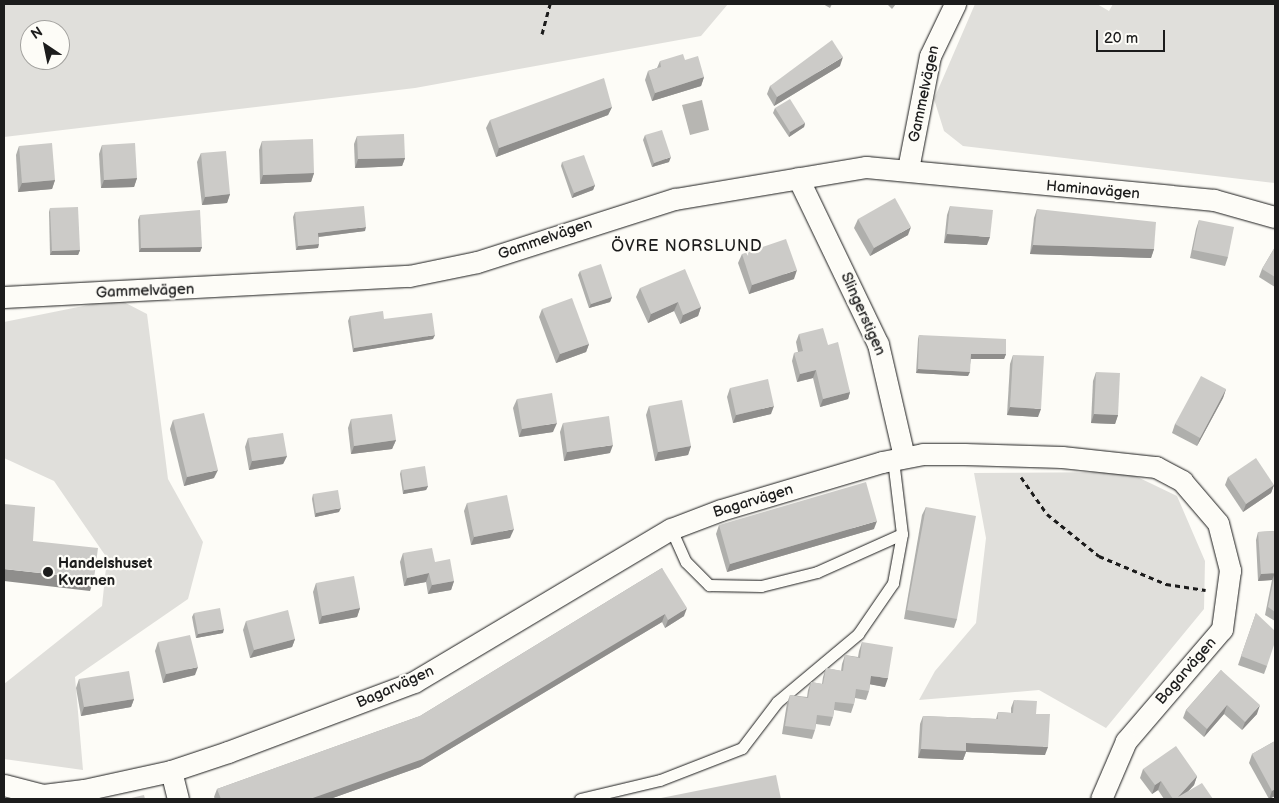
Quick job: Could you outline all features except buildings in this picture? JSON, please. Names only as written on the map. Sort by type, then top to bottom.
[{"type":"street","name":"Gammelvägen","points":[[4,297],[409,276],[493,257],[626,211],[866,167],[908,170],[930,56],[955,4]]},
{"type":"street","name":"Haminavägen","points":[[908,170],[949,178],[1214,200],[1275,217]]},
{"type":"street","name":"Slingerstigen","points":[[798,178],[878,344],[899,459]]},
{"type":"street","name":"Bagarvägen","points":[[4,785],[57,794],[171,771],[414,682],[619,556],[671,529],[721,510],[899,459],[1007,456],[1142,464],[1182,481],[1218,523],[1226,544],[1230,591],[1222,629],[1126,740],[1101,799]]},
{"type":"street","points":[[171,771],[178,799]]},
{"type":"lane","points":[[580,799],[660,780],[742,748],[777,702],[858,634],[894,583],[902,534],[899,459]]},
{"type":"lane","points":[[671,529],[686,562],[709,585],[761,586],[817,572],[902,534]]},
{"type":"path","points":[[542,34],[550,4]]},
{"type":"path","points":[[1007,456],[1047,514],[1099,556],[1166,584],[1230,591]]},
{"type":"shaded area","points":[[4,4],[728,4],[701,36],[415,88],[4,137]]},
{"type":"shaded area","points":[[975,4],[1097,4],[1109,11],[1113,4],[1275,4],[1275,183],[963,146],[944,131],[934,99]]},
{"type":"shaded area","points":[[702,100],[709,130],[690,135],[682,105]]},
{"type":"shaded area","points":[[118,299],[147,314],[168,479],[203,542],[188,599],[75,677],[83,770],[4,759],[4,684],[102,606],[107,558],[54,481],[4,458],[4,322]]},
{"type":"shaded area","points":[[1127,472],[1177,496],[1205,561],[1204,609],[1106,728],[1039,690],[919,700],[935,671],[976,623],[986,538],[974,473]]},
{"type":"place","name":"Handelshuset Kvarnen","points":[[48,572]]},
{"type":"district","name":"ÖVRE NORSLUND","points":[[687,247]]}]
